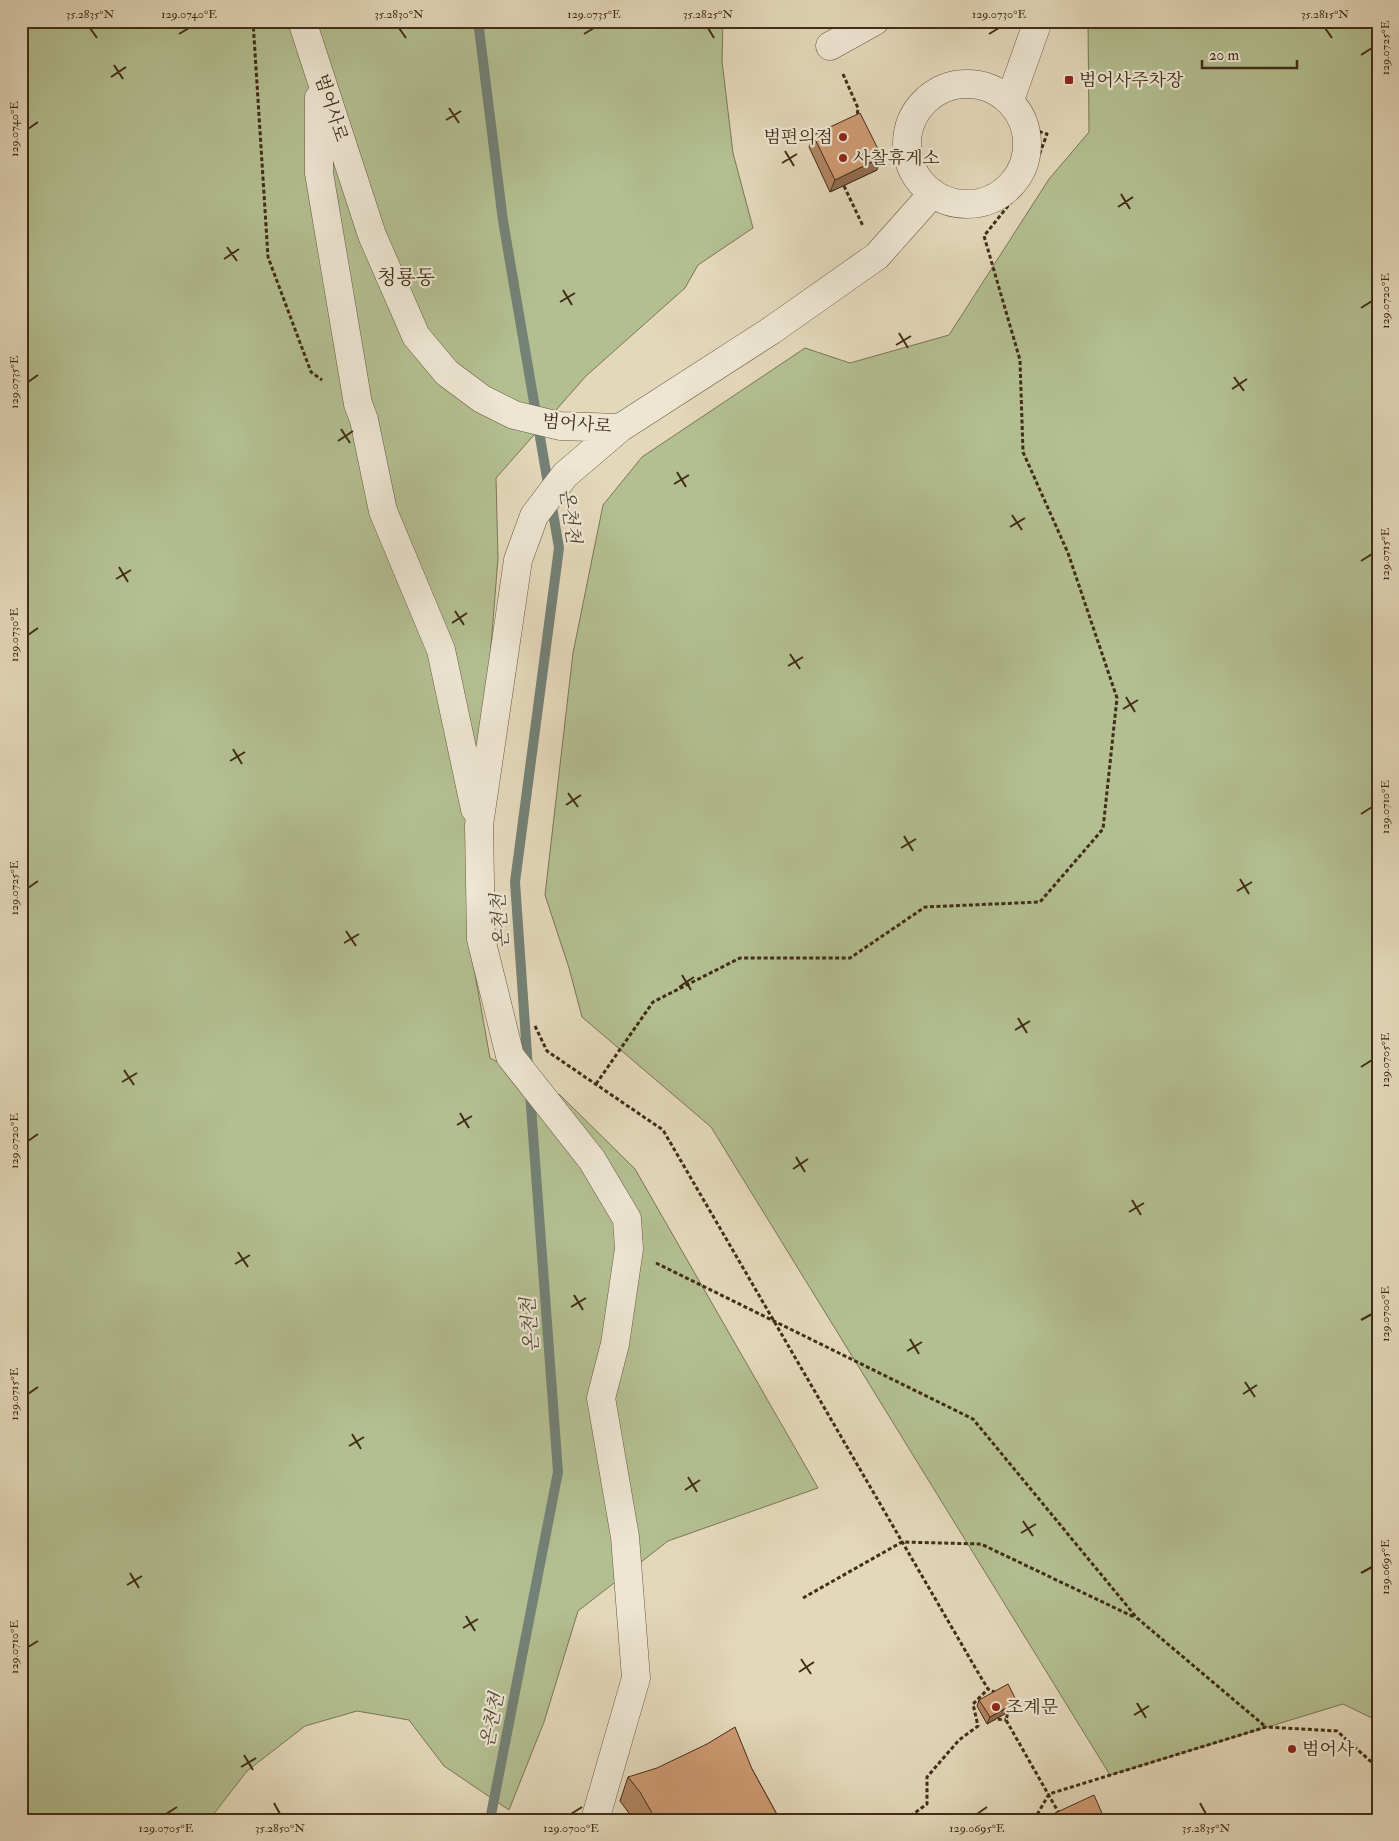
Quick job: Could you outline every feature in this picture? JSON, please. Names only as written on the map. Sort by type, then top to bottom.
[{"type":"street","name":"범어사로","points":[[302,21],[372,235],[416,336],[447,374],[482,399],[514,415],[560,426],[620,428],[772,330],[877,256],[933,194]]},
{"type":"street","points":[[830,46],[874,21]]},
{"type":"street","points":[[1010,100],[1038,21]]},
{"type":"street","points":[[320,74],[319,173],[358,404],[364,420],[383,512],[441,650],[479,825]]},
{"type":"street","points":[[954,84],[974,84],[994,89],[1010,100],[1022,117],[1025,127],[1027,156],[1020,174],[1007,190],[990,200],[971,204],[952,202],[933,194],[919,180],[910,162],[907,142],[911,122],[921,105],[936,92],[954,84]]},
{"type":"street","points":[[595,1820],[636,1678],[625,1537],[601,1398],[615,1344],[629,1249],[627,1219],[592,1160],[510,1056],[480,939],[479,825],[518,560],[534,516],[565,475],[620,428]]},
{"type":"path","points":[[252,21],[268,257],[311,372],[358,404]]},
{"type":"path","points":[[830,46],[858,108],[856,125]]},
{"type":"path","points":[[596,1084],[653,1002],[740,958],[850,958],[925,907],[1040,902],[1103,828],[1117,698],[1068,553],[1023,452],[1020,360],[984,236],[1030,177],[1047,134],[1025,127]]},
{"type":"path","points":[[844,186],[877,256]]},
{"type":"path","points":[[541,1039],[547,1051],[663,1130],[988,1689],[998,1694]]},
{"type":"path","points":[[629,1249],[973,1419],[1137,1618],[1266,1726]]},
{"type":"path","points":[[803,1598],[902,1542],[981,1544],[1137,1618]]},
{"type":"path","points":[[986,1696],[988,1689]]},
{"type":"path","points":[[905,1820],[927,1804],[927,1777],[959,1740],[978,1726],[973,1704],[988,1689]]},
{"type":"path","points":[[1005,1706],[1008,1712],[1006,1720],[1061,1817]]},
{"type":"path","points":[[991,1712],[995,1719],[1006,1720]]},
{"type":"path","points":[[1034,1820],[1049,1794],[1266,1726],[1337,1731],[1378,1768]]},
{"type":"green space","points":[[21,21],[723,21],[722,61],[733,153],[753,228],[698,265],[685,288],[586,376],[496,478],[498,558],[468,935],[490,1058],[560,1095],[635,1169],[818,1488],[668,1541],[578,1611],[544,1722],[509,1810],[444,1766],[409,1720],[357,1711],[305,1726],[247,1771],[209,1820],[21,1820]]},
{"type":"green space","points":[[1088,21],[1378,21],[1378,1721],[1343,1704],[1110,1775],[711,1127],[582,1017],[569,968],[545,895],[573,653],[603,505],[642,457],[805,348],[850,363],[949,335],[1049,179],[1089,132]]},
{"type":"building","name":"사찰휴게소","points":[[860,113],[882,157],[835,180],[813,135]]},
{"type":"building","name":"조계문","points":[[1008,1684],[1017,1702],[990,1717],[979,1700]]},
{"type":"building","points":[[735,1727],[752,1769],[780,1820],[656,1820],[640,1792],[628,1777],[657,1768],[707,1744]]},
{"type":"building","points":[[1094,1795],[1105,1820],[1040,1820]]},
{"type":"waterway","name":"온천천","points":[[478,21],[503,221],[559,548],[515,882],[528,1069]]},
{"type":"waterway","name":"온천천","points":[[490,1820],[558,1472],[530,1093]]},
{"type":"place","name":"범어사주차장","points":[[1069,80]]},
{"type":"place","name":"범편의점","points":[[843,137]]},
{"type":"place","name":"사찰휴게소","points":[[843,158]]},
{"type":"place","name":"조계문","points":[[996,1707]]},
{"type":"place","name":"범어사","points":[[1292,1749]]},
{"type":"district","name":"청룡동","points":[[406,277]]}]
